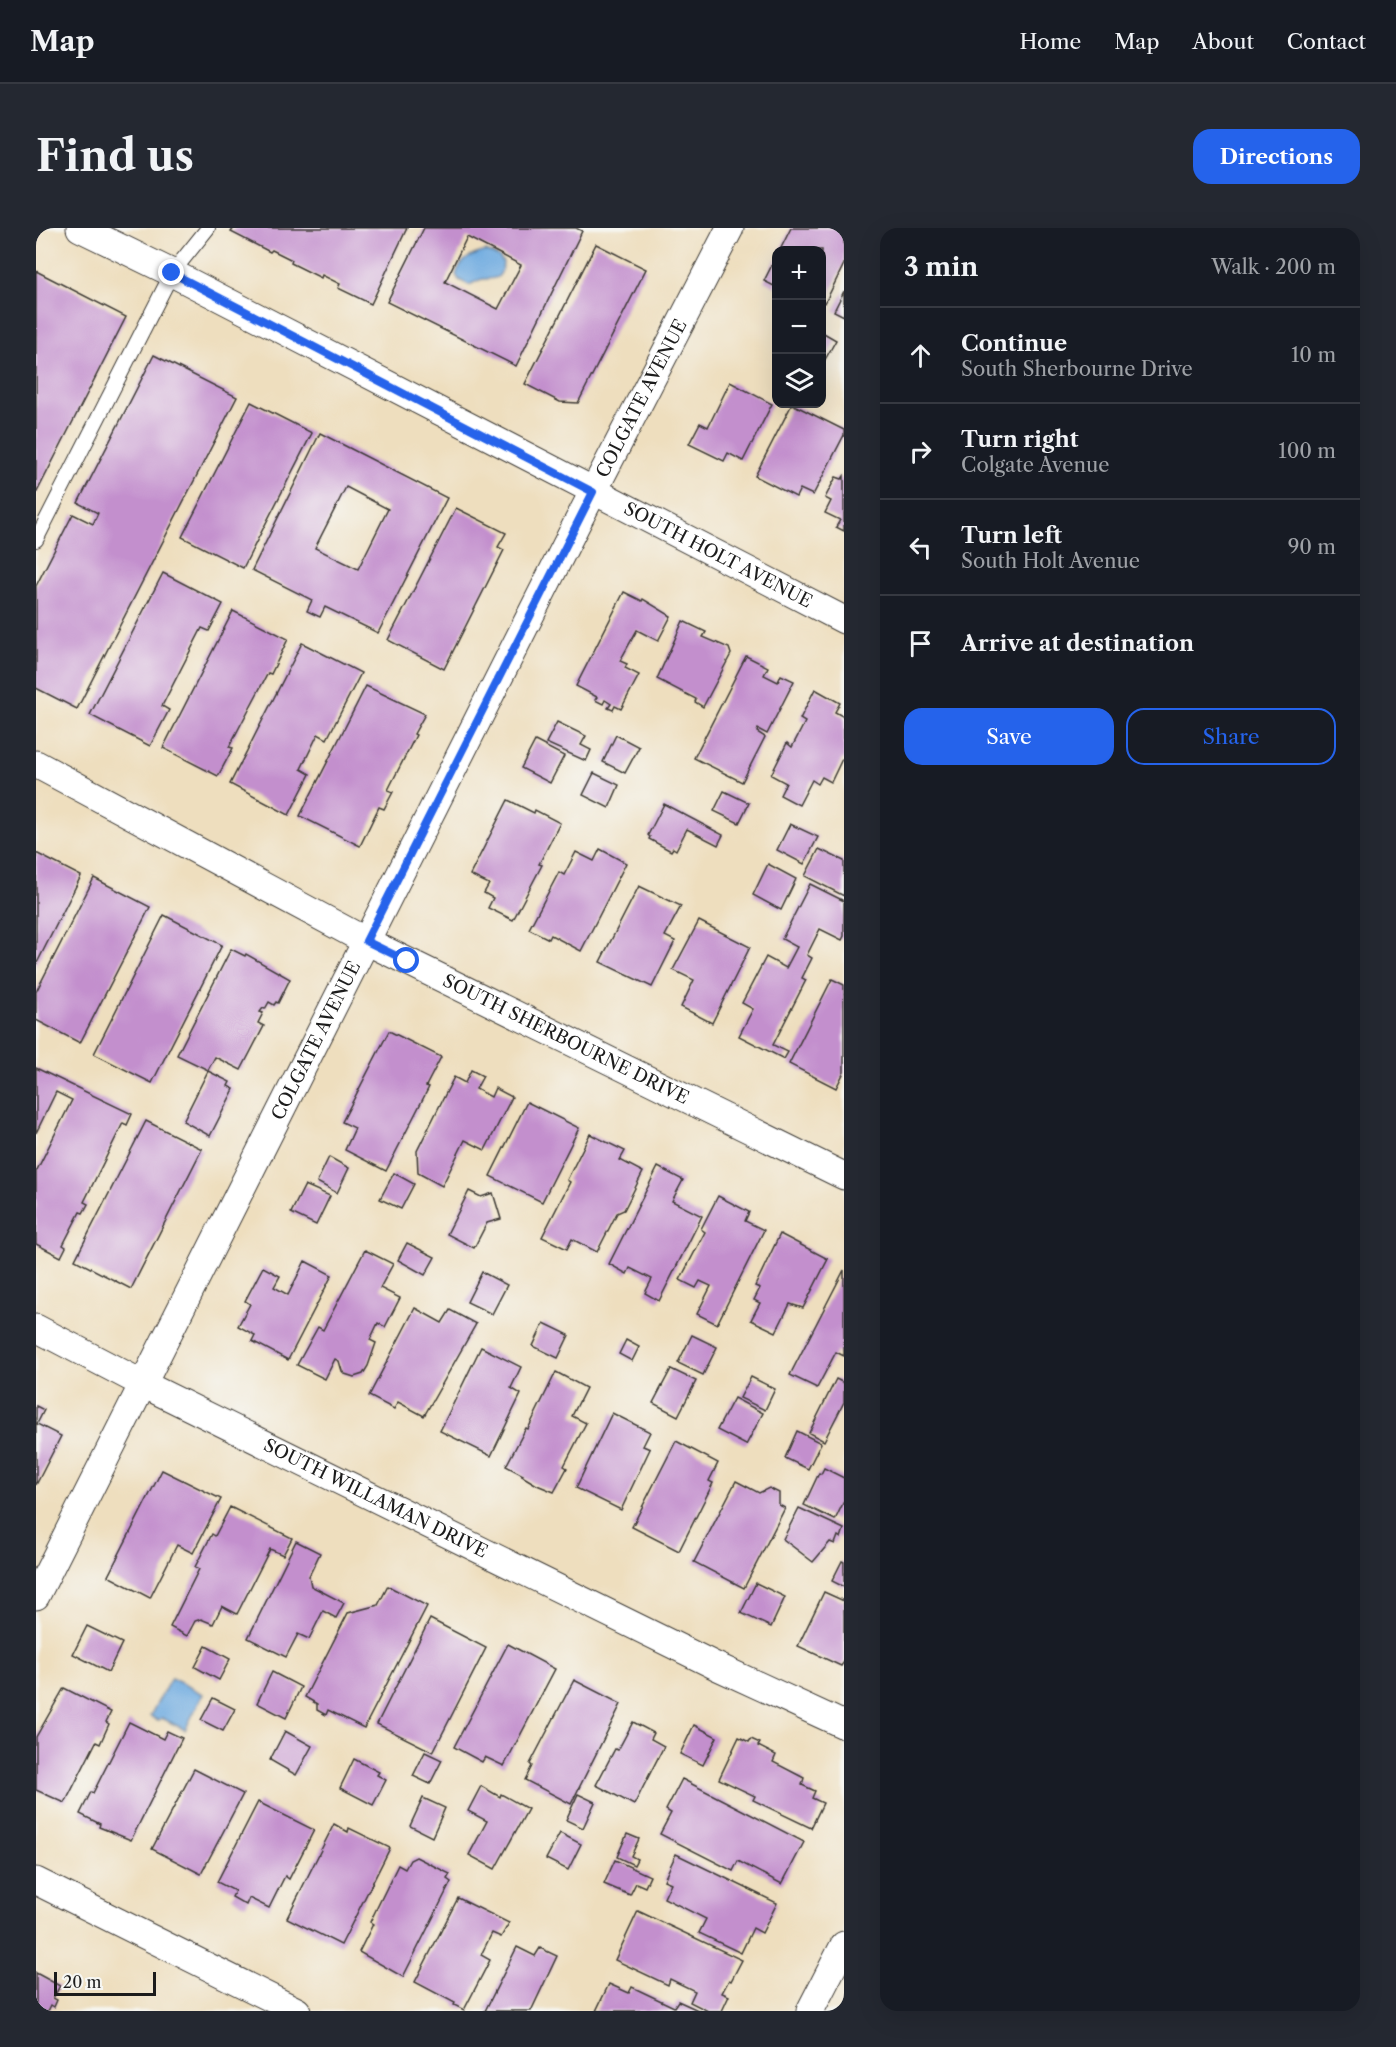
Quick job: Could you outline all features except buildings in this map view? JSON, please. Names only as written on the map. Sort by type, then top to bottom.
[{"type":"street","name":"SOUTH HOLT AVENUE","points":[[80,228],[172,273],[844,620]]},
{"type":"street","name":"COLGATE AVENUE","points":[[36,1596],[593,492],[730,228]]},
{"type":"street","name":"SOUTH SHERBOURNE DRIVE","points":[[36,764],[366,941],[844,1176]]},
{"type":"street","name":"SOUTH WILLAMAN DRIVE","points":[[36,1328],[143,1384],[716,1666],[844,1725]]},
{"type":"street","points":[[36,1881],[297,2011]]},
{"type":"street","points":[[810,2011],[844,1945]]},
{"type":"lane","points":[[36,540],[172,273],[208,228]]},
{"type":"water","points":[[486,251],[499,257],[503,262],[500,274],[495,278],[480,280],[469,285],[459,280],[456,275],[460,265],[471,256]]},
{"type":"water","points":[[171,1678],[203,1694],[185,1730],[162,1718],[158,1721],[150,1716]]},
{"type":"route","points":[[172,273],[593,492],[366,941],[407,961]]}]
